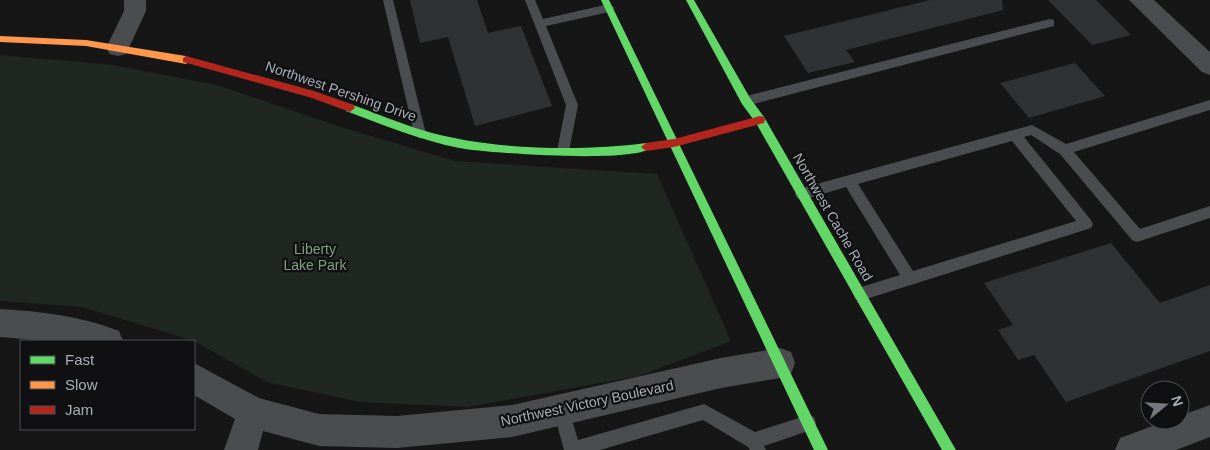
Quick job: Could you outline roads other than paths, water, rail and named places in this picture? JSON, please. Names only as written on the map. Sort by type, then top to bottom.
[{"type":"main road","name":"Northwest Cache Road","points":[[690,0],[746,101],[760,120],[949,450]]},
{"type":"main road","points":[[607,4],[821,450]]},
{"type":"main road","name":"Northwest Pershing Drive","points":[[0,39],[86,43],[182,59],[246,74],[314,95],[420,134],[460,144],[563,151],[610,152],[674,143],[760,120]]},
{"type":"street","points":[[118,48],[135,11],[136,0]]},
{"type":"street","points":[[1140,0],[1210,66]]},
{"type":"street","points":[[0,323],[41,325],[104,340]]},
{"type":"street","name":"Northwest Victory Boulevard","points":[[195,379],[253,412],[319,430],[397,432],[512,421],[721,373],[780,363]]},
{"type":"street","points":[[241,450],[253,412]]},
{"type":"street","points":[[1133,450],[1210,421]]},
{"type":"lane","points":[[388,0],[420,134]]},
{"type":"lane","points":[[530,0],[572,105],[563,151]]},
{"type":"lane","points":[[539,24],[607,4]]},
{"type":"lane","points":[[746,101],[1050,23]]},
{"type":"lane","points":[[1065,150],[1210,105]]},
{"type":"lane","points":[[802,194],[1032,130],[1065,150],[1137,236],[1210,212]]},
{"type":"lane","points":[[860,294],[1086,224],[1015,135]]},
{"type":"lane","points":[[849,181],[910,279]]},
{"type":"lane","points":[[561,410],[572,450],[704,412],[756,445],[808,423]]},
{"type":"park label","name":"Liberty Lake Park","points":[[315,258]]}]
